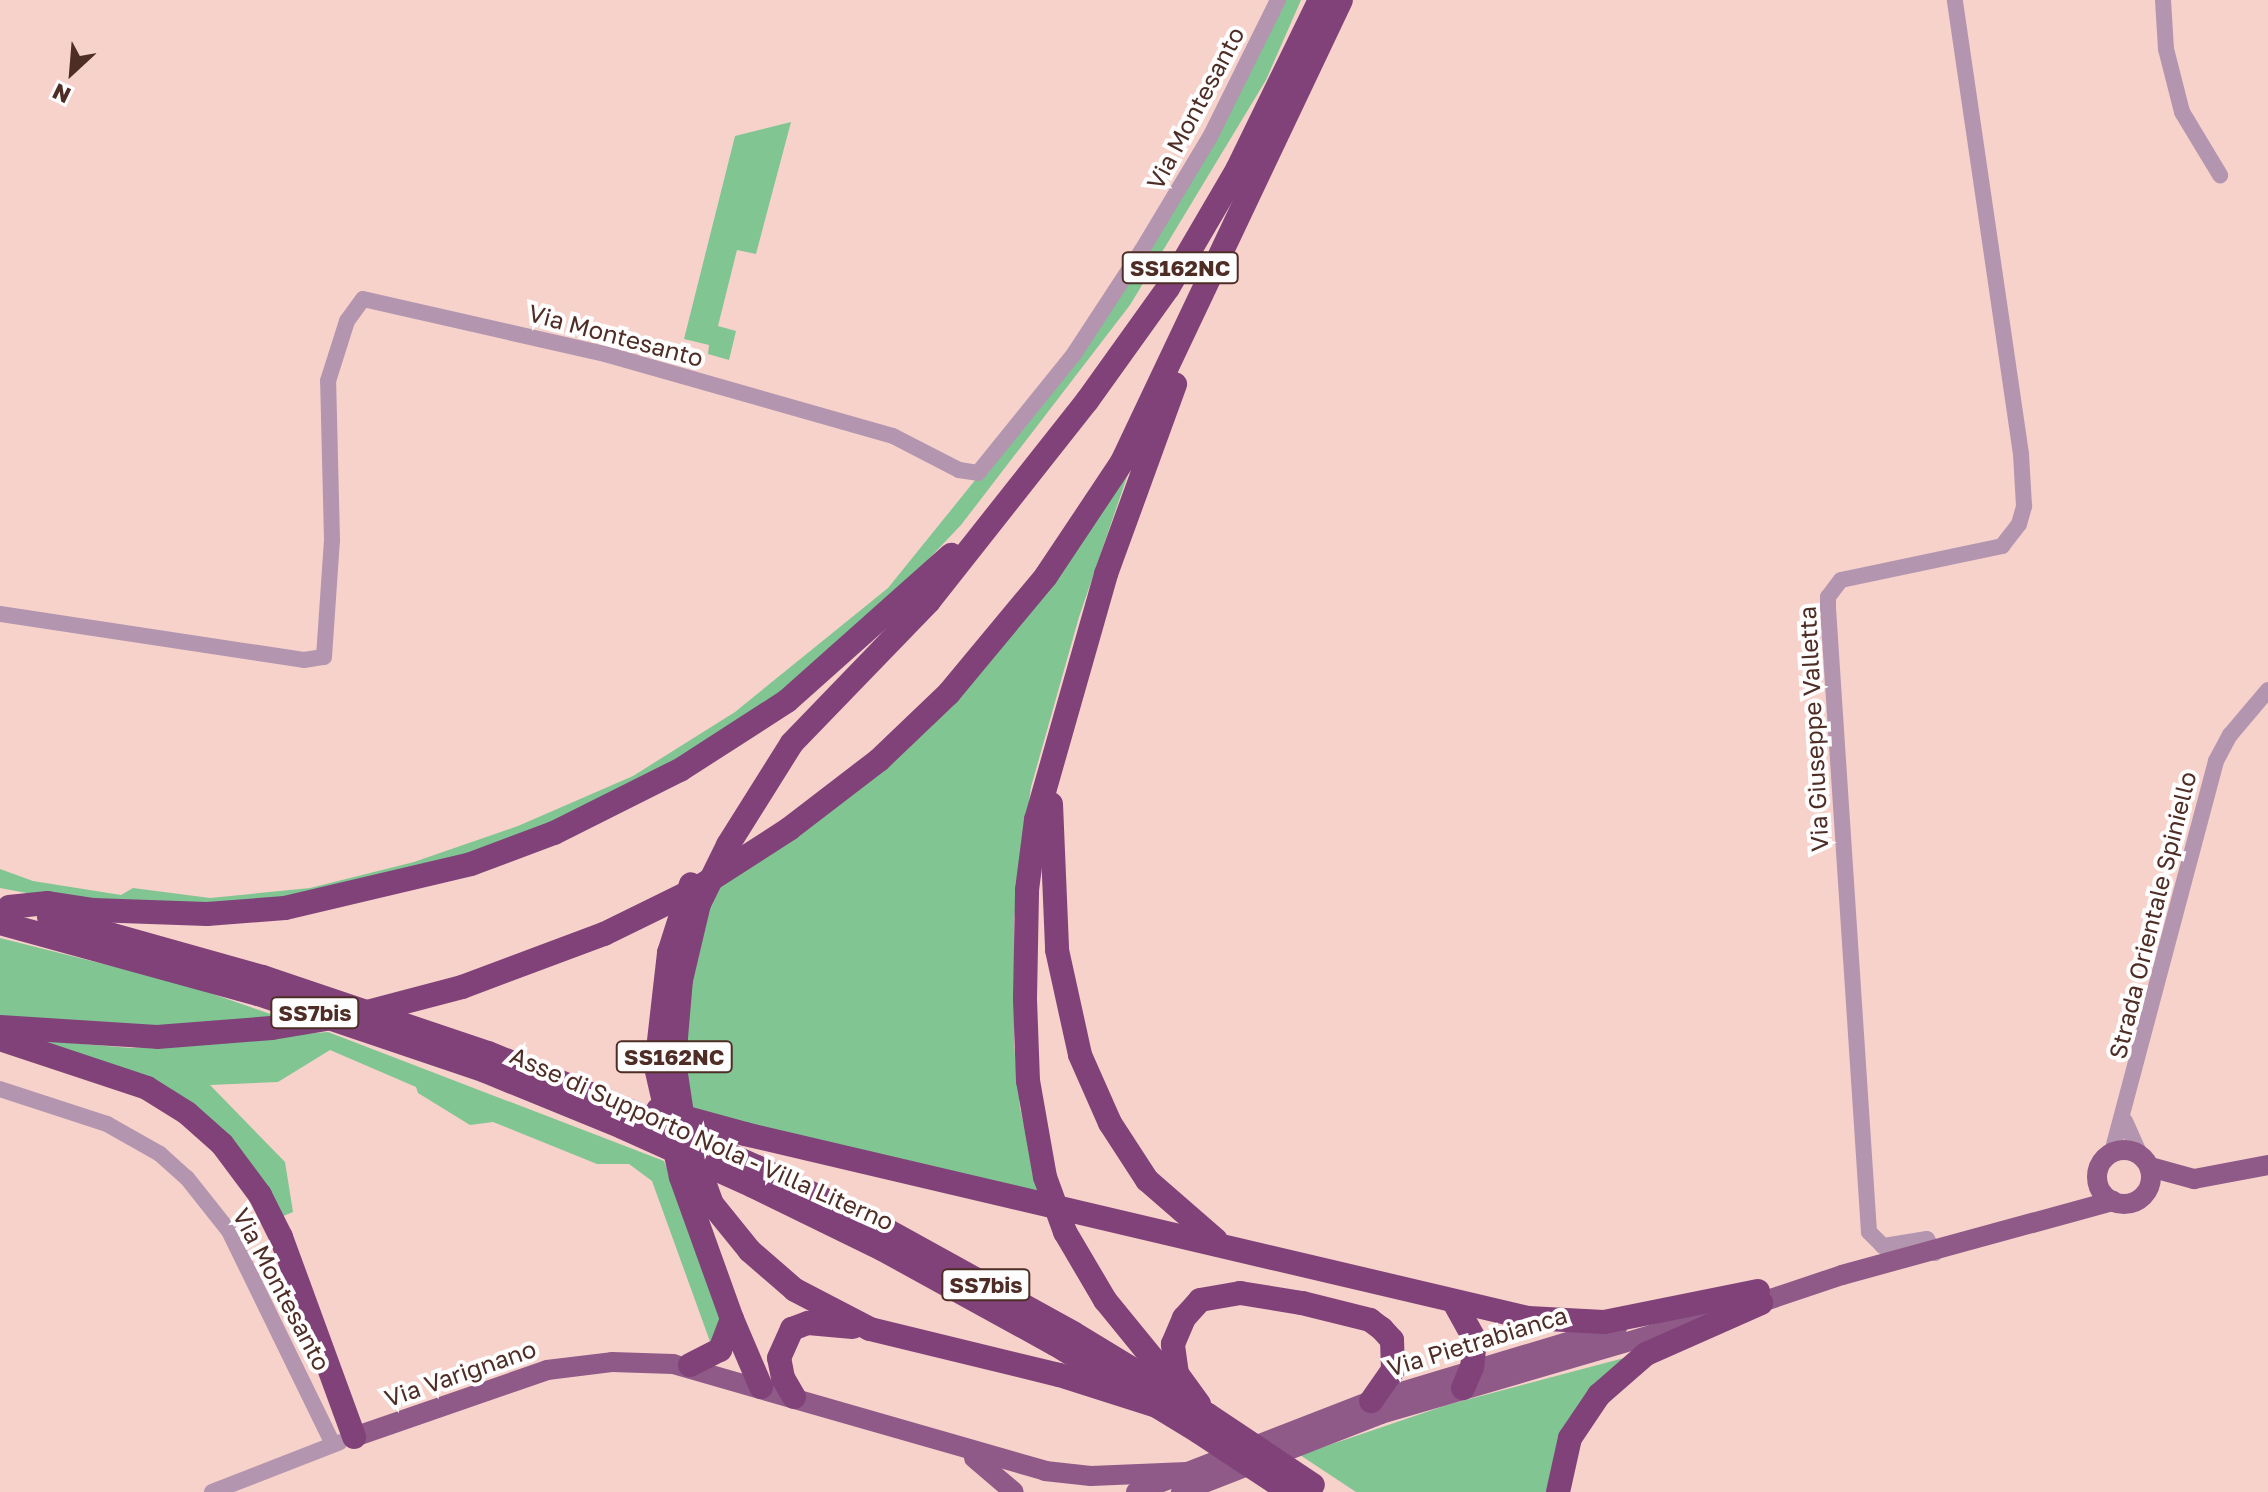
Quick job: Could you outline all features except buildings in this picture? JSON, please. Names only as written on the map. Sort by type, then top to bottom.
[{"type":"highway","name":"SS162NC","points":[[1157,1406],[1059,1375],[870,1329],[795,1290],[750,1251],[712,1204],[676,1092],[681,980],[699,904],[728,845],[792,743],[929,601],[1168,288],[1237,170],[1320,0]]},
{"type":"highway","points":[[0,1027],[157,1037],[272,1028],[363,1013],[462,987],[604,934],[696,889],[789,829],[879,760],[949,693],[1046,576],[1122,462],[1341,0]]},
{"type":"highway","points":[[1200,301],[1106,574],[1052,753],[1036,820],[1027,890],[1025,998],[1028,1081],[1045,1177],[1065,1232],[1105,1300],[1203,1424]]},
{"type":"highway","points":[[3,912],[48,903],[93,910],[207,914],[285,908],[458,867],[554,833],[680,770],[787,701],[1000,510]]},
{"type":"highway","points":[[761,1387],[732,1319],[681,1177],[656,1067],[657,1028],[669,953],[694,878],[729,816],[792,743]]},
{"type":"highway","points":[[1052,753],[1050,862],[1057,950],[1080,1055],[1110,1123],[1147,1180],[1182,1215],[1224,1246]]},
{"type":"highway","name":"Asse di Supporto Nola - Villa Literno","points":[[3,912],[263,977],[488,1053],[605,1100],[755,1177],[1157,1406],[1203,1424]]},
{"type":"highway","name":"Asse di Supporto Nola - Villa Literno","points":[[3,912],[485,1071],[881,1227],[1073,1333],[1203,1424],[1309,1490]]},
{"type":"highway","points":[[0,1039],[147,1088],[187,1113],[222,1144],[260,1195],[281,1237],[344,1441]]},
{"type":"highway","points":[[605,1100],[1224,1246],[1455,1304],[1528,1318],[1604,1322],[1760,1297]]},
{"type":"highway","points":[[1203,1424],[1177,1374],[1173,1344],[1184,1318],[1200,1300],[1240,1293],[1343,1313],[1382,1329],[1392,1340],[1393,1370],[1371,1401]]},
{"type":"highway","points":[[1558,1492],[1570,1438],[1599,1395],[1646,1354],[1760,1297]]},
{"type":"highway","points":[[1455,1304],[1472,1327],[1467,1378]]},
{"type":"highway","points":[[690,1365],[720,1350],[732,1319]]},
{"type":"highway","points":[[794,1397],[779,1358],[792,1329],[823,1323],[870,1329]]},
{"type":"main road","name":"Via Pietrabianca","points":[[2112,1152],[2144,1160],[2180,1178],[2234,1174]]},
{"type":"main road","points":[[2068,1215],[2086,1197],[2097,1172],[2112,1152]]},
{"type":"main road","points":[[2144,1160],[2146,1193]]},
{"type":"main road","name":"Via Pietrabianca","points":[[1184,1482],[1371,1401],[1935,1253],[2113,1201],[2130,1203],[2146,1193],[2199,1187],[2268,1165]]},
{"type":"main road","points":[[2097,1172],[2100,1189],[2113,1201]]},
{"type":"main road","name":"Via Varignano","points":[[344,1441],[547,1370],[612,1362],[690,1365],[964,1452],[1045,1471],[1184,1482]]},
{"type":"main road","name":"Via Pietrabianca","points":[[1136,1492],[1184,1482],[1467,1378]]},
{"type":"main road","name":"Via Varignano","points":[[964,1452],[1015,1492]]},
{"type":"main road","points":[[1045,1471],[1066,1492]]},
{"type":"street","name":"Via Montesanto","points":[[0,614],[304,660],[324,657],[332,540],[328,381],[352,309],[363,299],[605,354],[893,436],[959,470],[978,473],[1074,354],[1142,250],[1210,137],[1278,0]]},
{"type":"street","name":"Via Giuseppe Valletta","points":[[1935,1253],[1927,1239],[1883,1246],[1869,1232],[1828,597],[1841,580],[2002,546],[2019,524],[2024,506],[2021,454],[1955,0]]},
{"type":"street","points":[[2163,0],[2166,49],[2182,112],[2220,175]]},
{"type":"street","name":"Strada Orientale Spiniello","points":[[2112,1152],[2125,1121],[2216,761],[2230,735],[2268,690]]},
{"type":"street","name":"Via Montesanto","points":[[0,1089],[107,1124],[160,1154],[187,1178],[229,1231],[344,1441]]},
{"type":"street","points":[[2125,1121],[2144,1160]]},
{"type":"street","name":"Via Varignano","points":[[212,1492],[344,1441]]},
{"type":"green space","points":[[1281,0],[1301,0],[1266,80],[1130,305],[961,525],[902,587],[783,692],[667,770],[503,845],[246,906],[85,904],[0,888],[0,869],[33,881],[121,895],[133,888],[210,898],[310,888],[414,862],[518,826],[633,776],[735,712],[888,588],[1081,349]]},
{"type":"green space","points":[[791,122],[756,254],[737,250],[718,326],[736,331],[729,360],[708,354],[709,345],[684,339],[735,136]]},
{"type":"green space","points":[[1128,474],[1079,617],[1031,787],[1014,919],[1014,1045],[1020,1108],[1041,1196],[685,1108],[681,1030],[714,890],[945,709],[1049,590]]},
{"type":"green space","points":[[0,938],[187,985],[282,1018],[164,1028],[0,1019]]},
{"type":"green space","points":[[328,1032],[664,1161],[722,1318],[712,1347],[652,1181],[629,1164],[597,1164],[493,1122],[470,1125],[418,1093],[416,1087],[330,1050],[278,1082],[210,1085],[285,1162],[293,1212],[281,1217],[219,1134],[35,1040],[131,1048]]},
{"type":"green space","points":[[1624,1358],[1547,1492],[1356,1492],[1300,1455],[1447,1405]]}]
